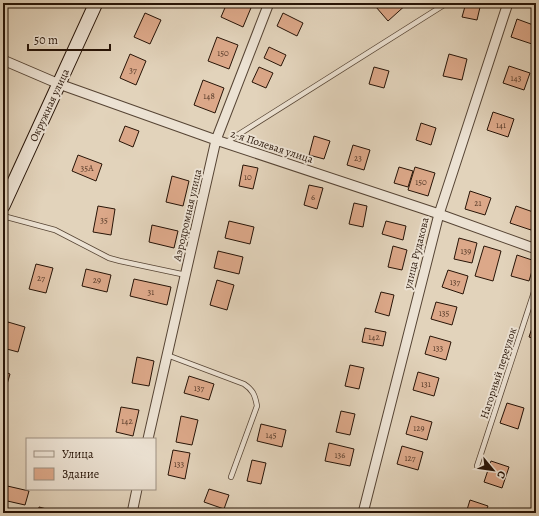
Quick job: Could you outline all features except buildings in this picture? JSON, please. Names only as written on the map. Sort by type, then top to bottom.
[{"type":"main road","name":"Окружная улица","points":[[3,206],[96,3]]},
{"type":"street","name":"Аэродромная улица","points":[[148,438],[186,275],[221,142],[269,3]]},
{"type":"street","name":"улица Рудакова","points":[[363,513],[439,214],[508,3]]},
{"type":"street","name":"2-я Полевая улица","points":[[3,60],[59,84],[221,142],[439,214],[536,249]]},
{"type":"street","points":[[132,513],[137,490]]},
{"type":"lane","points":[[221,142],[447,3]]},
{"type":"lane","points":[[3,216],[55,230],[109,258],[186,275]]},
{"type":"lane","name":"Нагорный переулок","points":[[477,466],[536,286]]},
{"type":"lane","points":[[168,355],[244,384],[250,388],[256,396],[257,406],[230,477]]}]
